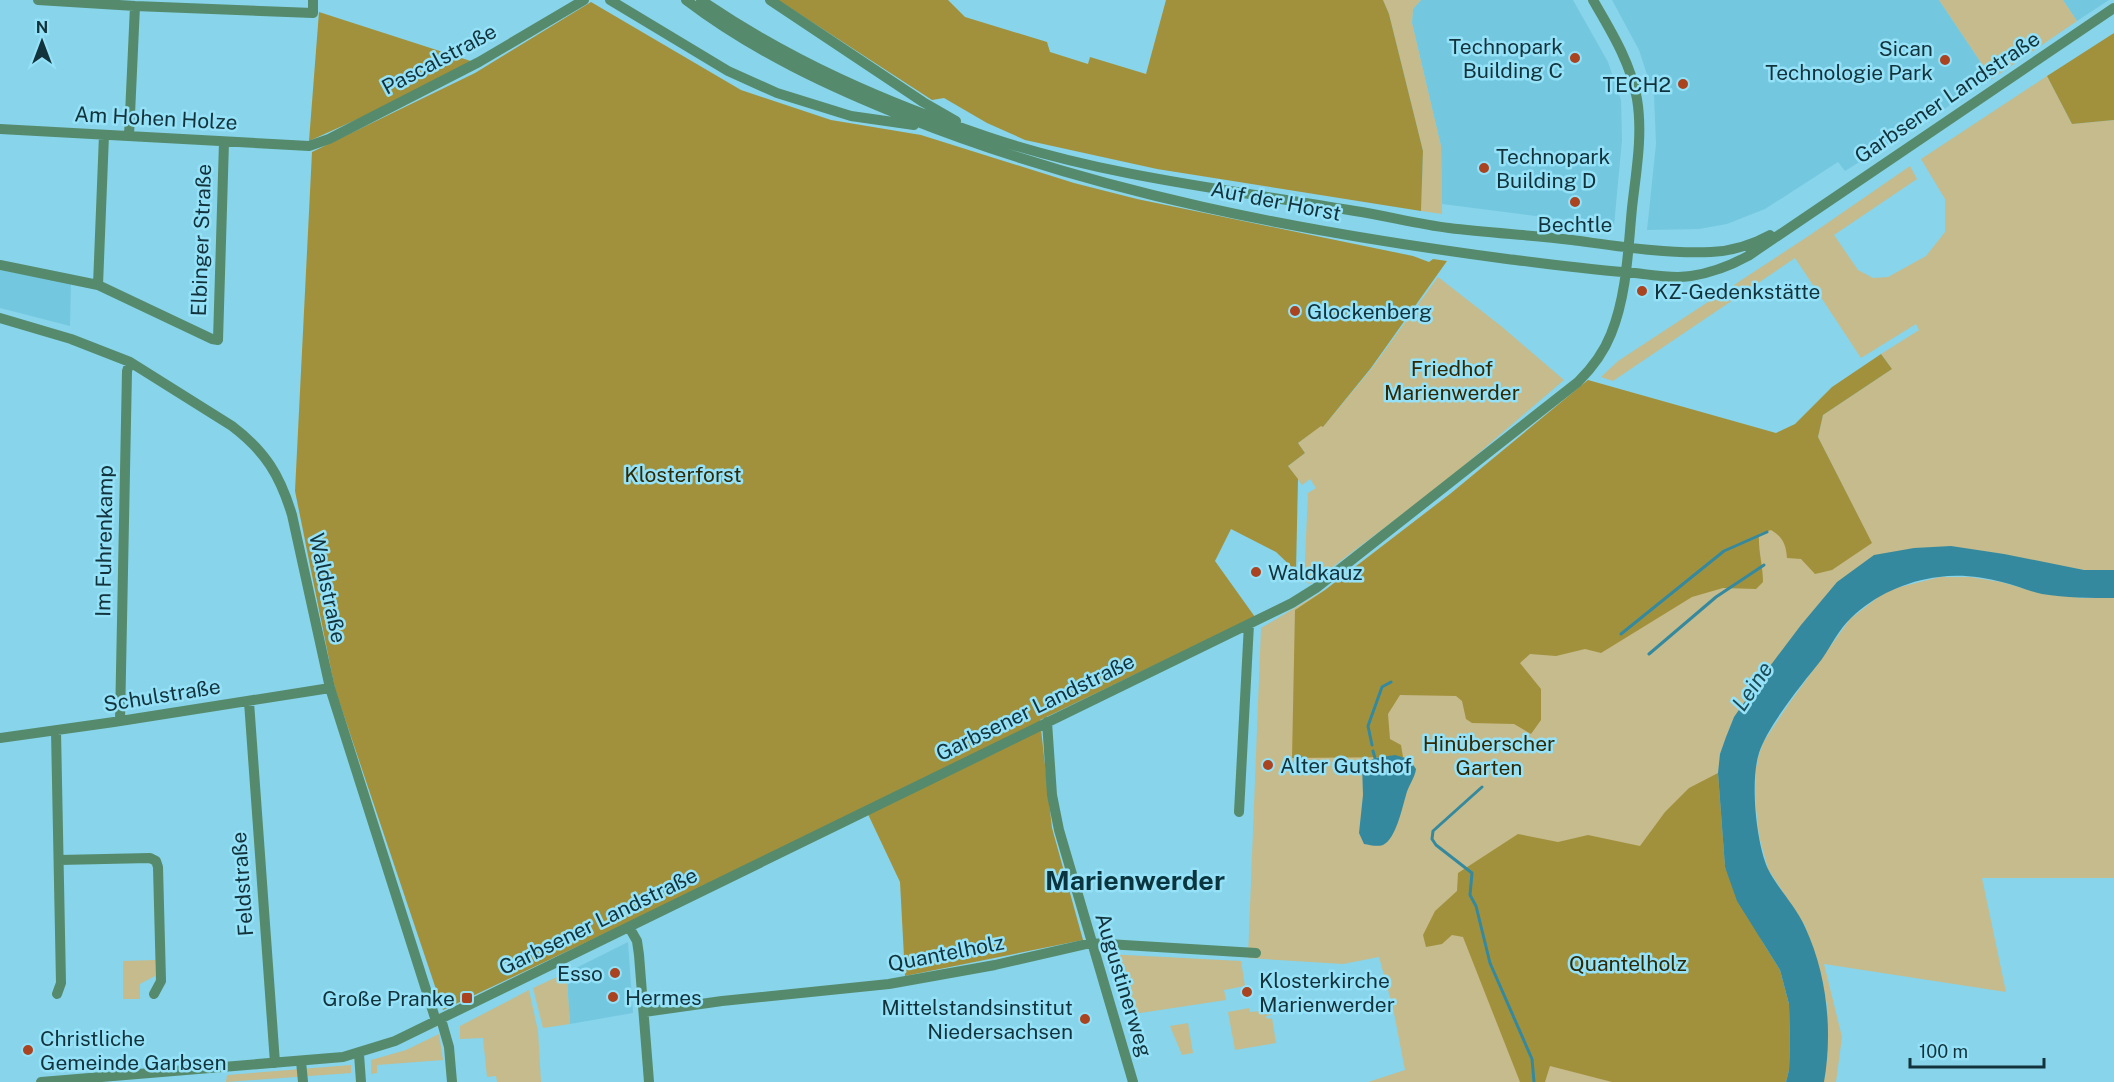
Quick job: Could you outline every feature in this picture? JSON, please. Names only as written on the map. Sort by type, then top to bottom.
[{"type":"street","points":[[38,0],[135,6],[163,4],[313,13],[313,0]]},
{"type":"street","name":"Pascalstraße","points":[[309,146],[329,139],[479,62],[584,0]]},
{"type":"street","name":"Auf der Horst","points":[[610,0],[728,71],[777,93],[851,116],[929,127]]},
{"type":"street","name":"Auf der Horst","points":[[686,0],[770,54],[856,97],[929,127],[1047,167],[1203,207],[1339,233],[1441,250],[1625,273]]},
{"type":"street","name":"Auf der Horst","points":[[701,0],[773,46],[832,76],[923,115],[991,138],[1096,166],[1195,186],[1345,209],[1447,228],[1628,247]]},
{"type":"street","name":"Auf der Horst","points":[[770,0],[923,102],[991,138]]},
{"type":"street","points":[[1593,0],[1624,56],[1634,84],[1638,105],[1640,134],[1628,247]]},
{"type":"street","points":[[129,136],[135,6]]},
{"type":"street","name":"Garbsener Landstraße","points":[[1625,273],[1678,277],[1733,265],[2114,8]]},
{"type":"street","points":[[833,111],[852,111],[857,105],[856,97]]},
{"type":"street","name":"Am Hohen Holze","points":[[0,129],[309,146]]},
{"type":"street","points":[[0,265],[98,285],[104,135]]},
{"type":"street","name":"Elbinger Straße","points":[[98,285],[212,339],[218,339],[224,142]]},
{"type":"street","name":"Garbsener Landstraße","points":[[41,1082],[343,1057],[359,1054],[395,1041],[1292,603],[1316,588],[1578,382],[1593,366],[1611,334],[1617,316],[1628,247],[1712,252],[1730,249],[1763,239],[1802,218]]},
{"type":"street","name":"Waldstraße","points":[[0,318],[71,339],[130,362],[239,431],[266,458],[274,470],[285,491],[292,515],[330,688],[439,1020]]},
{"type":"street","name":"Im Fuhrenkamp","points":[[120,721],[127,372],[130,362]]},
{"type":"street","points":[[1239,812],[1249,624]]},
{"type":"street","name":"Schulstraße","points":[[0,738],[330,688]]},
{"type":"street","name":"Feldstraße","points":[[249,702],[275,1064]]},
{"type":"street","name":"Augustinerweg","points":[[1047,722],[1053,795],[1059,830],[1090,943],[1133,1082]]},
{"type":"street","points":[[56,731],[61,983],[57,994]]},
{"type":"street","points":[[59,860],[150,858],[156,861],[161,981],[154,994]]},
{"type":"street","points":[[629,927],[637,941],[649,1082]]},
{"type":"street","name":"Quantelholz","points":[[644,1012],[722,1001],[890,984],[994,965],[1090,943],[1256,953]]},
{"type":"street","points":[[439,1020],[449,1047],[452,1082]]},
{"type":"street","points":[[359,1054],[361,1082]]},
{"type":"street","points":[[301,1061],[303,1082]]},
{"type":"shaded area","points":[[1421,0],[1573,0],[1608,62],[1621,100],[1622,140],[1614,226],[1442,204],[1441,146],[1412,23],[1413,9]]},
{"type":"shaded area","points":[[1612,0],[1939,0],[1992,79],[1845,171],[1838,162],[1765,209],[1727,224],[1699,229],[1647,230],[1656,144],[1654,96],[1639,50]]},
{"type":"shaded area","points":[[2063,0],[2109,0],[2077,21]]},
{"type":"shaded area","points":[[0,270],[71,283],[70,326],[0,308]]},
{"type":"shaded area","points":[[1951,546],[2084,570],[2114,570],[2114,598],[2078,598],[2037,593],[1995,580],[1963,576],[1927,579],[1903,586],[1870,602],[1847,622],[1778,717],[1764,742],[1756,765],[1755,795],[1760,843],[1768,869],[1801,919],[1813,945],[1823,983],[1828,1023],[1824,1082],[1786,1082],[1790,1044],[1789,1004],[1780,970],[1737,901],[1725,867],[1718,773],[1720,754],[1734,717],[1801,625],[1837,582],[1874,555],[1914,548]]},
{"type":"shaded area","points":[[1395,755],[1409,759],[1416,769],[1398,823],[1388,842],[1376,846],[1364,844],[1359,833],[1363,795],[1362,765],[1375,758]]},
{"type":"shaded area","points":[[628,942],[633,1013],[570,1024],[567,980],[570,980],[570,971]]},
{"type":"green space","points":[[778,0],[948,0],[965,17],[1047,42],[1050,52],[1088,64],[1090,57],[1146,74],[1166,0],[1383,0],[1389,14],[1423,151],[1421,211],[1157,169],[1025,140],[987,123],[944,98],[932,100]]},
{"type":"green space","points":[[1383,0],[1421,0],[1413,9],[1412,23],[1441,146],[1442,214],[1421,211],[1423,151],[1389,14]]},
{"type":"green space","points":[[1939,0],[2063,0],[2077,21],[1992,79]]},
{"type":"green space","name":"Klosterforst","points":[[591,2],[741,90],[831,120],[921,135],[1074,183],[1137,199],[1413,256],[1429,262],[1433,259],[1447,261],[1371,368],[1323,427],[1321,426],[1298,443],[1305,453],[1288,466],[1298,479],[1296,571],[1276,552],[1231,529],[1215,561],[1255,617],[1040,720],[1052,828],[1083,940],[905,976],[900,882],[866,810],[443,1010],[335,689],[295,491],[312,152],[475,73]]},
{"type":"green space","points":[[319,12],[480,64],[309,141]]},
{"type":"green space","points":[[2114,33],[2114,120],[2072,124],[2047,76]]},
{"type":"green space","name":"Hinüberscher Garten","points":[[2047,76],[2072,124],[2114,120],[2114,570],[2084,570],[1914,548],[1734,717],[1720,754],[1762,941],[1786,1082],[1368,1082],[1405,1070],[1393,1008],[1379,957],[1343,964],[1248,958],[1261,628],[1325,590],[1450,494],[1588,380],[1869,538],[1818,437],[1823,415],[1892,369],[1881,354],[1919,330],[1916,324],[1861,358],[1795,258],[1613,381],[1601,377],[1618,361],[1810,235],[1910,166],[1917,179],[1834,235],[1858,270],[1873,278],[1888,277],[1926,256],[1945,232],[1945,199],[1921,159]]},
{"type":"green space","name":"Friedhof Marienwerder","points":[[1438,277],[1501,326],[1564,380],[1445,482],[1310,584],[1304,581],[1308,493],[1316,488],[1310,479],[1302,485],[1288,466],[1305,453],[1298,443],[1321,425],[1323,427],[1372,368]]},
{"type":"green space","points":[[1881,354],[1892,369],[1823,415],[1818,437],[1872,543],[1832,570],[1815,574],[1801,559],[1787,558],[1783,542],[1771,530],[1759,534],[1763,582],[1756,589],[1723,588],[1692,597],[1601,653],[1585,649],[1556,656],[1530,654],[1520,663],[1541,689],[1541,720],[1531,734],[1514,724],[1472,723],[1466,719],[1462,701],[1456,696],[1400,695],[1388,714],[1390,739],[1401,745],[1403,757],[1292,758],[1295,610],[1325,590],[1450,494],[1588,380],[1776,433],[1795,424],[1832,387]]},
{"type":"green space","points":[[1940,577],[1970,577],[2001,582],[2040,593],[2083,598],[2114,598],[2114,878],[1982,878],[2006,992],[1824,964],[1842,1037],[1836,1082],[1824,1082],[1827,1004],[1805,926],[1768,869],[1759,836],[1755,798],[1759,754],[1764,741],[1788,705],[1850,619],[1892,589]]},
{"type":"green space","name":"Quantelholz","points":[[1718,773],[1725,867],[1762,941],[1780,970],[1789,1004],[1789,1070],[1786,1082],[1612,1082],[1550,1066],[1545,1082],[1520,1082],[1463,937],[1452,935],[1442,944],[1426,947],[1423,935],[1435,911],[1457,891],[1458,873],[1518,834],[1558,842],[1588,835],[1640,846],[1665,812],[1689,788]]},
{"type":"green space","points":[[1107,954],[1241,961],[1245,986],[1224,990],[1226,1000],[1127,1015]]},
{"type":"green space","points":[[155,960],[155,976],[140,984],[140,999],[123,999],[123,961]]},
{"type":"green space","points":[[570,971],[571,980],[567,981],[570,1024],[543,1028],[533,988]]},
{"type":"green space","points":[[529,990],[538,1031],[541,1082],[497,1082],[496,1076],[487,1077],[483,1038],[460,1039],[460,1026]]},
{"type":"green space","points":[[1249,1008],[1250,1012],[1271,1010],[1271,1015],[1266,1016],[1267,1019],[1272,1018],[1276,1043],[1235,1050],[1228,1012]]},
{"type":"green space","points":[[1188,1023],[1193,1053],[1182,1055],[1170,1026]]},
{"type":"green space","points":[[439,1034],[443,1060],[377,1065],[377,1073],[371,1074],[371,1060],[406,1050]]},
{"type":"green space","points":[[351,1065],[351,1073],[226,1082],[227,1075]]},
{"type":"waterway","points":[[1621,634],[1724,551],[1767,532]]},
{"type":"waterway","points":[[1649,654],[1716,597],[1764,565]]},
{"type":"waterway","points":[[1372,745],[1368,726],[1382,687],[1391,682]]},
{"type":"waterway","points":[[1373,751],[1375,758]]},
{"type":"waterway","points":[[1482,787],[1433,831],[1432,839],[1436,845],[1472,873],[1470,895],[1476,906],[1490,963],[1532,1059],[1534,1082]]},
{"type":"place","name":"Technopark Building C","points":[[1575,58]]},
{"type":"place","name":"Sican Technologie Park","points":[[1945,60]]},
{"type":"place","name":"TECH2","points":[[1683,84]]},
{"type":"place","name":"Technopark Building D","points":[[1484,168]]},
{"type":"place","name":"Bechtle","points":[[1575,202]]},
{"type":"place","name":"KZ-Gedenkstätte","points":[[1642,291]]},
{"type":"place","name":"Glockenberg","points":[[1295,311]]},
{"type":"place","name":"Waldkauz","points":[[1256,572]]},
{"type":"place","name":"Alter Gutshof","points":[[1268,765]]},
{"type":"place","name":"Esso","points":[[615,973]]},
{"type":"place","name":"Klosterkirche Marienwerder","points":[[1247,992]]},
{"type":"place","name":"Hermes","points":[[613,997]]},
{"type":"place","name":"Große Pranke","points":[[467,998]]},
{"type":"place","name":"Mittelstandsinstitut Niedersachsen","points":[[1085,1019]]},
{"type":"place","name":"Christliche Gemeinde Garbsen","points":[[28,1050]]},
{"type":"district","name":"Marienwerder","points":[[1135,880]]},
{"type":"water label","name":"Leine","points":[[1752,686]]}]
